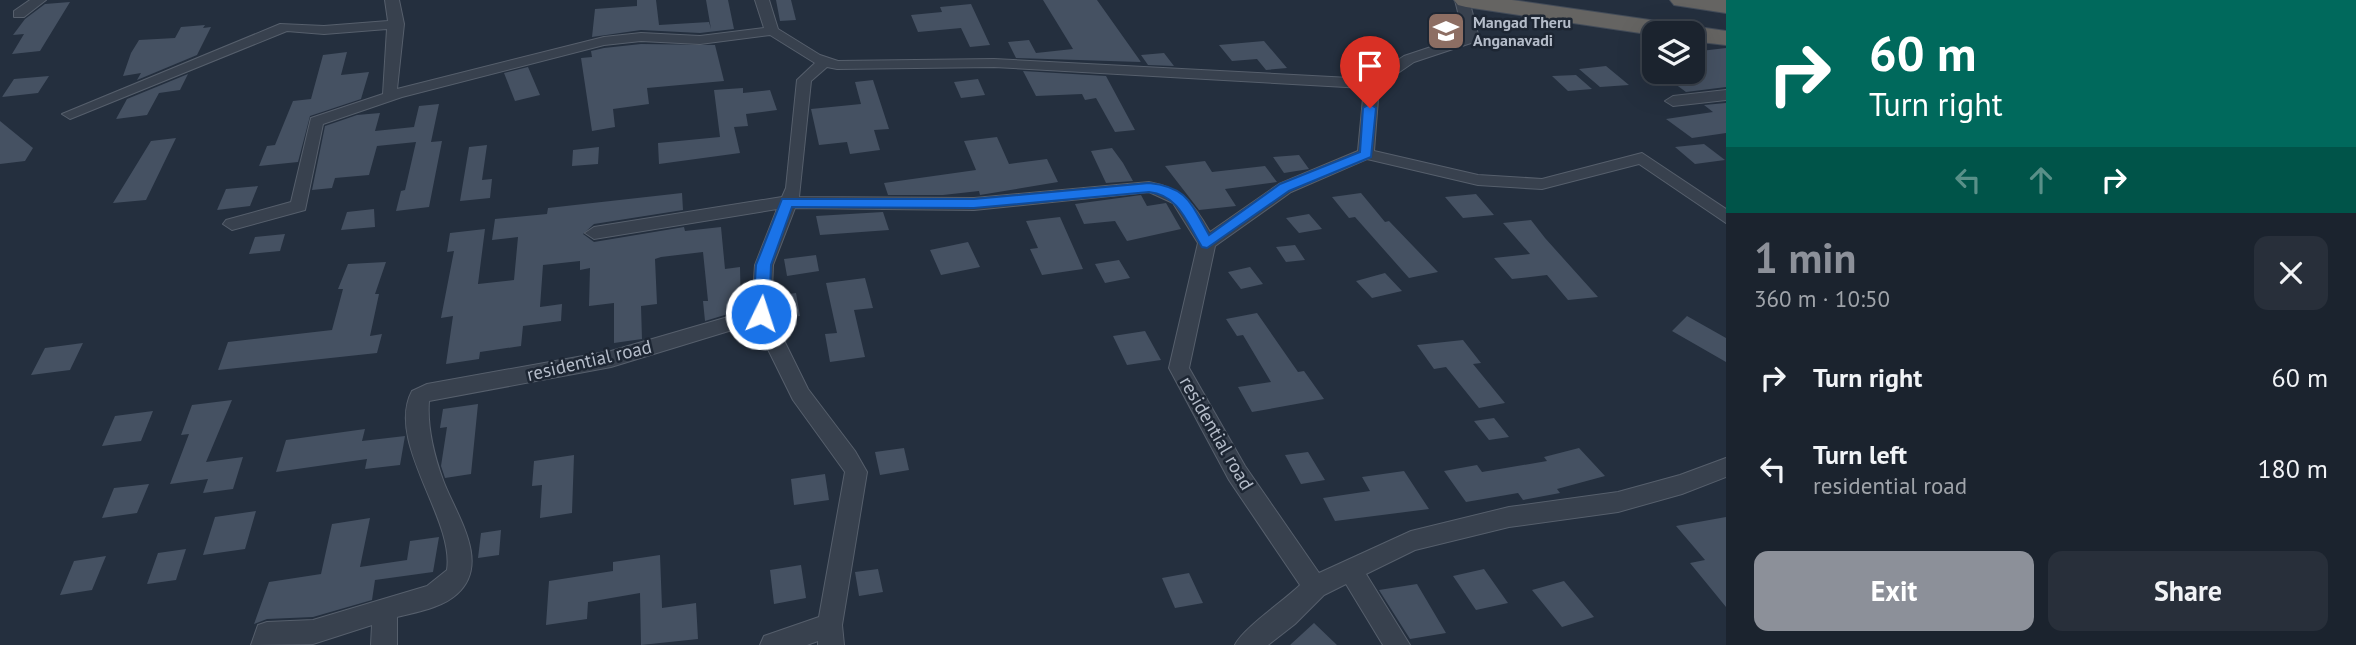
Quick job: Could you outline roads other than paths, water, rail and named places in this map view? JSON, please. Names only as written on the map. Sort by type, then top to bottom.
[{"type":"highway","points":[[1464,0],[1642,27]]},
{"type":"highway","points":[[1682,0],[1721,4]]},
{"type":"highway","points":[[1705,36],[1726,38]]},
{"type":"street","points":[[19,14],[39,0]]},
{"type":"street","points":[[392,0],[397,24],[389,80],[390,93],[397,94]]},
{"type":"street","points":[[762,0],[772,32]]},
{"type":"street","points":[[232,224],[299,206],[316,121],[397,94],[604,41],[641,37],[700,40],[772,32],[837,65],[994,63],[1372,84],[1409,60],[1472,38],[1464,0]]},
{"type":"street","points":[[70,114],[285,27],[324,30],[397,24]]},
{"type":"street","points":[[773,645],[831,635],[856,472],[848,454],[817,421],[788,374],[761,314],[764,265],[794,188],[804,80],[825,61]]},
{"type":"street","points":[[1366,154],[1372,84]]},
{"type":"street","points":[[1673,102],[1726,95]]},
{"type":"street","points":[[594,233],[787,202],[974,204],[1149,187],[1167,189],[1179,196],[1207,243],[1284,188],[1366,154],[1478,180],[1542,184],[1642,158],[1726,217]]},
{"type":"street","name":"residential road","points":[[1207,243],[1179,368],[1237,474],[1315,587]]},
{"type":"street","name":"residential road","points":[[385,609],[450,585],[458,574],[458,546],[432,480],[420,432],[419,397],[428,392],[611,359],[761,314]]},
{"type":"street","points":[[1248,645],[1286,616],[1315,587],[1411,541],[1509,517],[1618,502],[1682,484],[1726,467]]},
{"type":"street","points":[[1350,570],[1397,645]]},
{"type":"street","points":[[264,645],[267,634],[313,632],[385,609],[384,645]]},
{"type":"place","name":"Mangad Theru Anganavadi","points":[[1446,31]]}]
